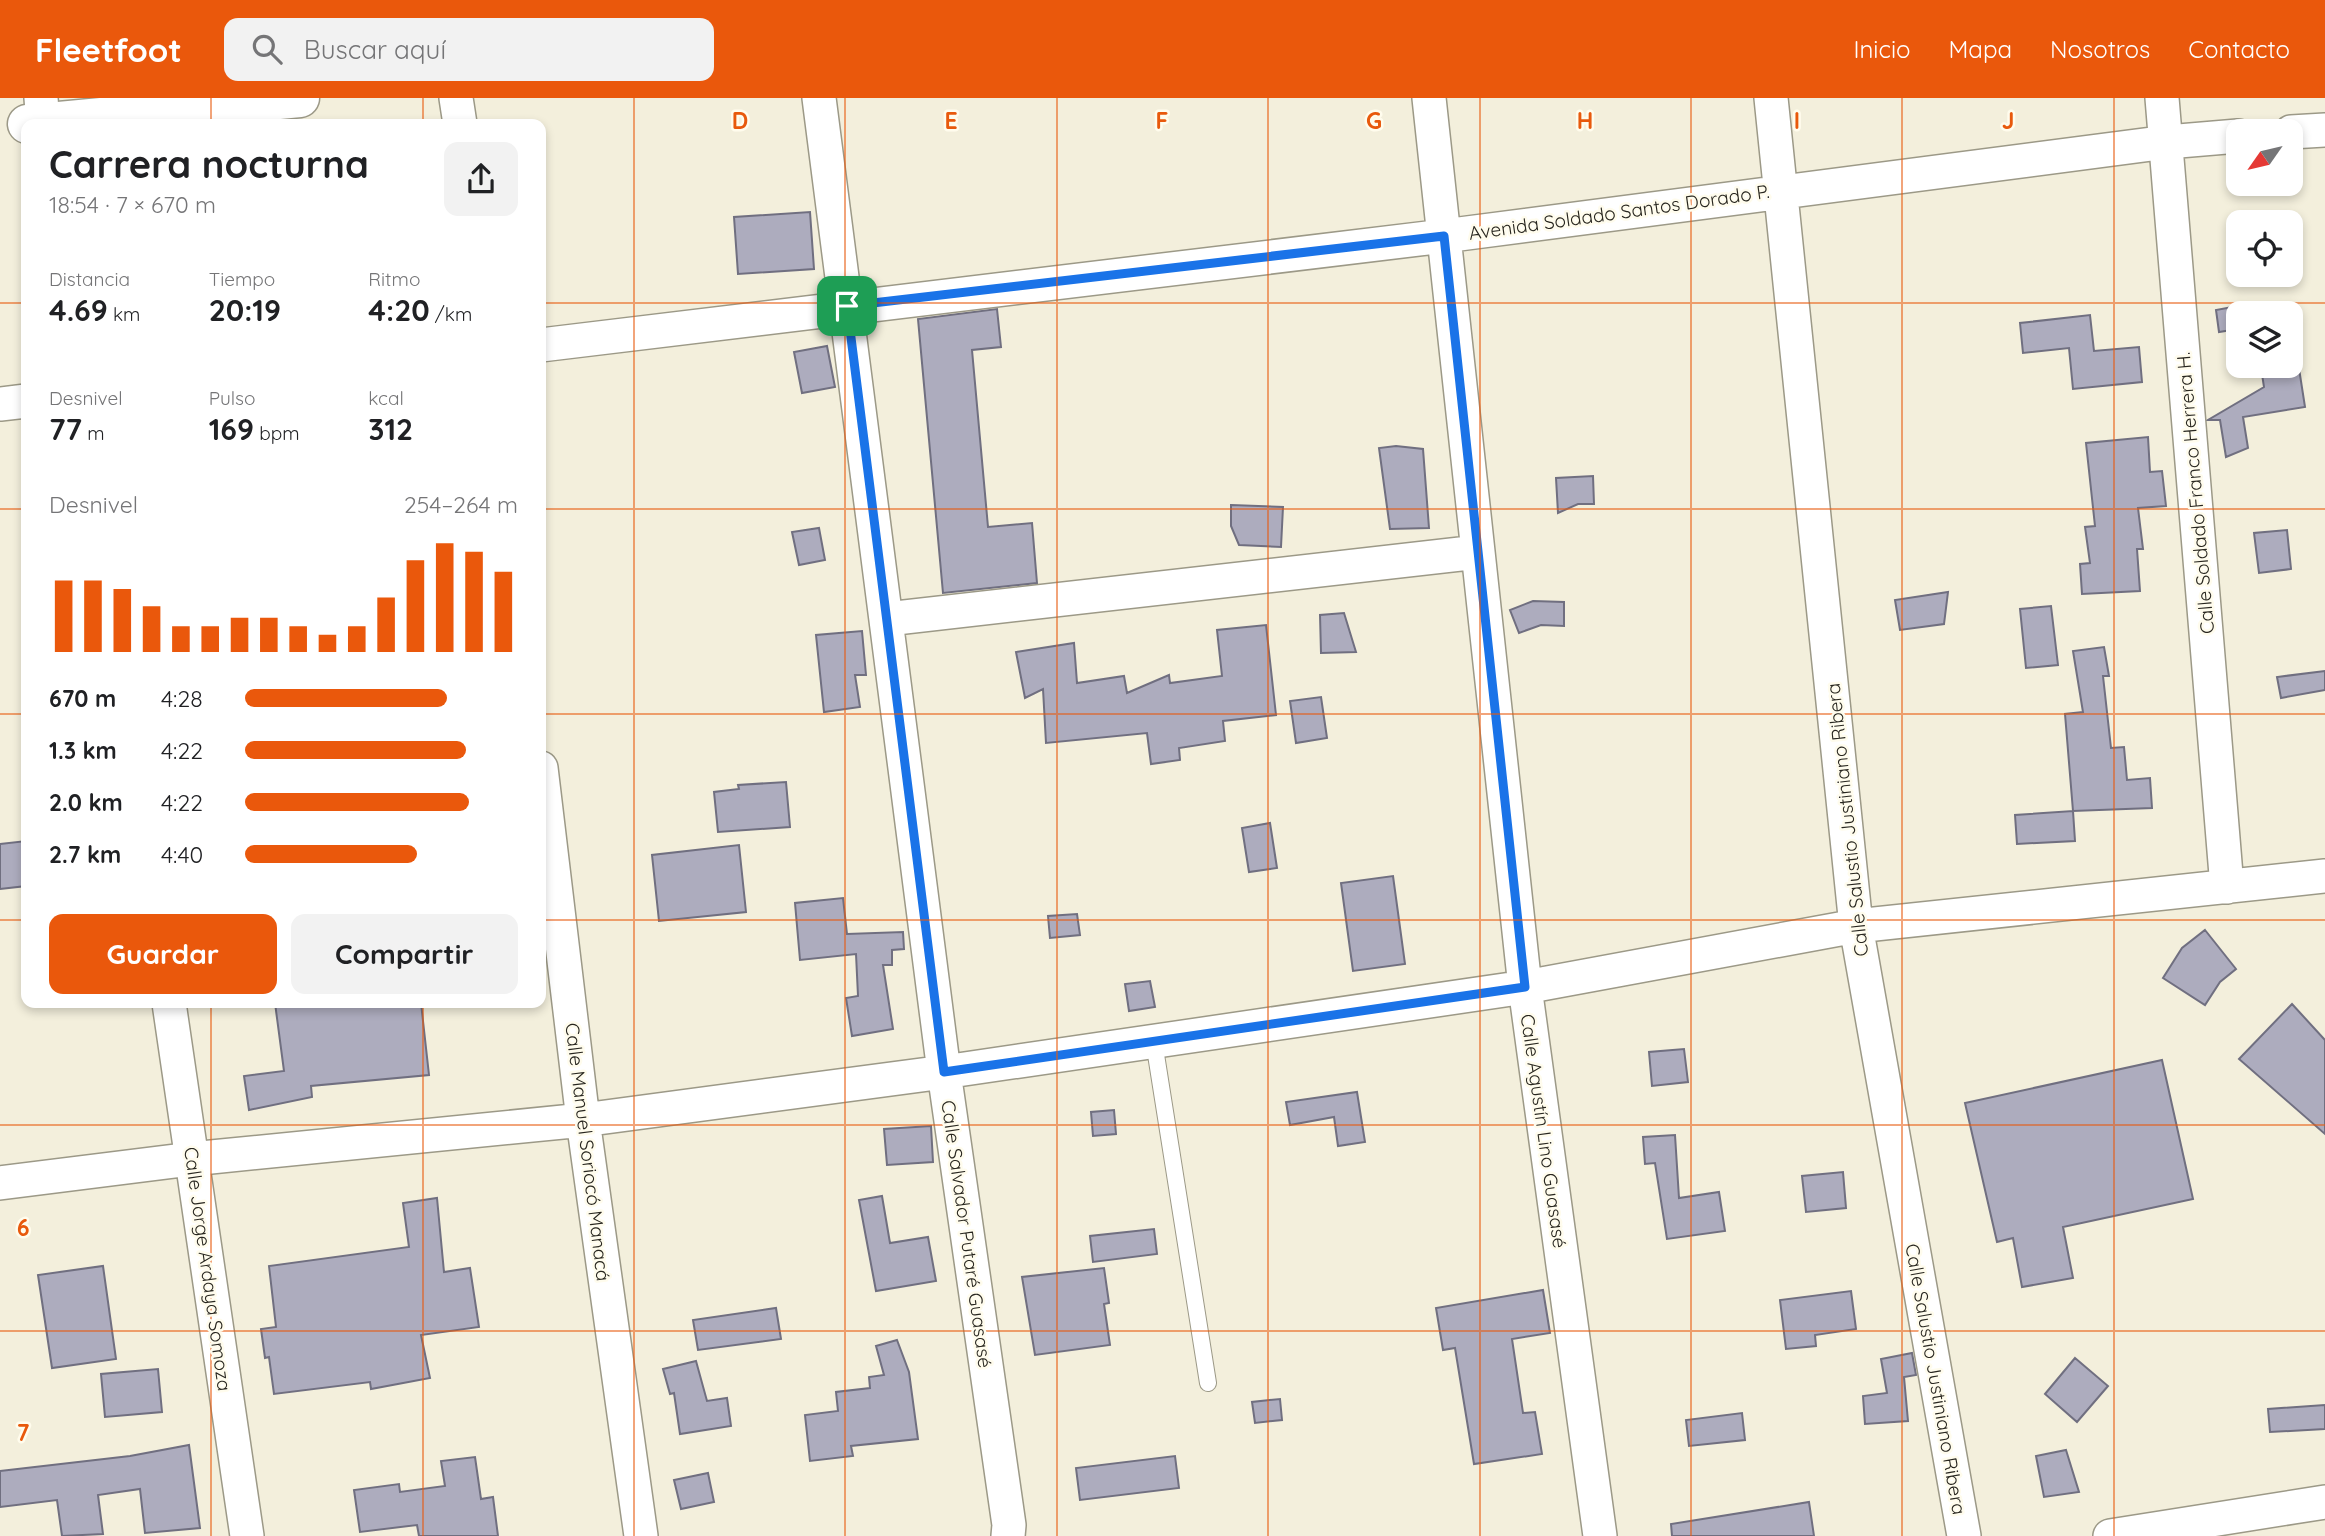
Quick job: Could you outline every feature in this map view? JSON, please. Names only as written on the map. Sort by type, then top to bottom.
[{"type":"street","points":[[36,119],[300,98]]},
{"type":"street","points":[[456,98],[459,119]]},
{"type":"street","name":"Calle Salvador Putaré Guasasé","points":[[820,98],[944,1072],[1009,1525],[1008,1536]]},
{"type":"street","name":"Calle Agustín Lino Guasasé","points":[[1429,98],[1525,987],[1600,1536]]},
{"type":"street","name":"Calle Salustio Justiniano Ribera","points":[[1771,98],[1783,190],[1856,926],[1964,1536]]},
{"type":"street","name":"Calle Soldado Franco Herrera H.","points":[[2162,98],[2227,887]]},
{"type":"street","points":[[0,127],[21,122]]},
{"type":"street","points":[[2303,131],[2325,130]]},
{"type":"street","name":"Avenida Soldado Santos Dorado P.","points":[[546,344],[1444,236],[1783,190],[2226,137]]},
{"type":"street","points":[[0,404],[21,402]]},
{"type":"street","points":[[887,619],[1478,552]]},
{"type":"street","name":"Calle Manuel Soriocó Manacá","points":[[546,810],[583,1120],[641,1536]]},
{"type":"street","points":[[0,1183],[191,1160],[583,1120],[944,1072],[1525,987],[1856,926],[2325,876]]},
{"type":"street","name":"Calle Jorge Ardaya Somoza","points":[[170,1008],[247,1536]]},
{"type":"street","points":[[2110,1536],[2325,1502]]},
{"type":"lane","points":[[1154,1042],[1208,1383]]},
{"type":"building","points":[[810,212],[814,269],[738,274],[734,217]]},
{"type":"building","points":[[2226,308],[2226,331],[2219,332],[2216,310]]},
{"type":"building","points":[[997,309],[1001,347],[972,350],[988,527],[1032,523],[1037,583],[943,593],[918,319]]},
{"type":"building","points":[[2090,315],[2094,351],[2139,347],[2142,382],[2073,389],[2069,348],[2023,353],[2020,323]]},
{"type":"building","points":[[827,346],[835,387],[802,393],[794,352]]},
{"type":"building","points":[[2263,378],[2300,378],[2305,407],[2243,417],[2248,448],[2226,457],[2220,420],[2208,420],[2264,387]]},
{"type":"building","points":[[2148,437],[2150,472],[2162,471],[2166,506],[2138,508],[2143,549],[2137,549],[2140,591],[2082,594],[2080,564],[2090,563],[2085,527],[2095,526],[2086,443]]},
{"type":"building","points":[[1396,446],[1423,449],[1429,528],[1390,529],[1379,448]]},
{"type":"building","points":[[1593,476],[1594,504],[1578,504],[1558,513],[1556,478]]},
{"type":"building","points":[[1231,505],[1283,507],[1281,547],[1239,545],[1231,526]]},
{"type":"building","points":[[819,528],[825,560],[799,565],[792,532]]},
{"type":"building","points":[[2287,530],[2291,569],[2259,573],[2254,533]]},
{"type":"building","points":[[1948,592],[1944,624],[1900,630],[1895,600]]},
{"type":"building","points":[[1533,601],[1564,602],[1564,626],[1541,625],[1519,633],[1510,610]]},
{"type":"building","points":[[2051,606],[2058,665],[2026,668],[2020,609]]},
{"type":"building","points":[[1344,613],[1356,652],[1321,653],[1320,615]]},
{"type":"building","points":[[1266,625],[1276,715],[1223,721],[1225,741],[1179,748],[1180,760],[1151,764],[1147,733],[1046,743],[1043,689],[1025,698],[1016,652],[1074,643],[1077,683],[1124,676],[1127,693],[1169,675],[1170,683],[1222,676],[1217,630]]},
{"type":"building","points":[[862,631],[866,675],[855,675],[860,707],[824,712],[816,635]]},
{"type":"building","points":[[2104,647],[2109,676],[2103,676],[2111,748],[2124,747],[2127,780],[2150,778],[2152,808],[2073,811],[2065,714],[2083,712],[2073,651]]},
{"type":"building","points":[[2325,671],[2325,690],[2281,698],[2277,677]]},
{"type":"building","points":[[1321,697],[1327,738],[1296,743],[1290,701]]},
{"type":"building","points":[[786,782],[790,827],[718,832],[714,792],[739,789],[738,785]]},
{"type":"building","points":[[2073,811],[2075,841],[2017,844],[2015,815]]},
{"type":"building","points":[[1270,823],[1277,868],[1249,872],[1242,828]]},
{"type":"building","points":[[21,842],[21,887],[0,889],[0,844]]},
{"type":"building","points":[[739,845],[746,912],[659,921],[652,855]]},
{"type":"building","points":[[1393,876],[1405,964],[1353,971],[1341,883]]},
{"type":"building","points":[[843,898],[847,934],[903,932],[904,949],[892,950],[892,965],[883,965],[893,1029],[852,1036],[846,998],[858,996],[856,954],[800,960],[795,903]]},
{"type":"building","points":[[1077,914],[1080,935],[1050,938],[1048,916]]},
{"type":"building","points":[[2205,930],[2236,969],[2220,982],[2205,1005],[2163,978],[2182,948]]},
{"type":"building","points":[[1150,981],[1155,1007],[1129,1011],[1125,984]]},
{"type":"building","points":[[2292,1004],[2325,1040],[2325,1134],[2239,1059]]},
{"type":"building","points":[[276,1008],[422,1008],[429,1075],[311,1086],[312,1097],[249,1110],[244,1076],[284,1071]]},
{"type":"building","points":[[1684,1049],[1688,1082],[1652,1086],[1649,1052]]},
{"type":"building","points":[[2162,1060],[2193,1199],[2063,1227],[2073,1278],[2022,1287],[2013,1238],[1997,1242],[1965,1103]]},
{"type":"building","points":[[1357,1092],[1365,1142],[1338,1146],[1334,1117],[1290,1125],[1286,1102]]},
{"type":"building","points":[[1114,1110],[1116,1134],[1093,1136],[1091,1112]]},
{"type":"building","points":[[931,1126],[933,1162],[887,1165],[884,1129]]},
{"type":"building","points":[[1675,1135],[1679,1198],[1719,1192],[1725,1231],[1667,1239],[1655,1163],[1645,1164],[1643,1137]]},
{"type":"building","points":[[1843,1172],[1846,1208],[1806,1212],[1802,1176]]},
{"type":"building","points":[[882,1196],[890,1243],[928,1237],[936,1281],[876,1291],[859,1200]]},
{"type":"building","points":[[437,1198],[444,1272],[470,1268],[479,1327],[421,1335],[430,1378],[371,1389],[370,1382],[274,1394],[269,1357],[265,1358],[261,1329],[276,1327],[269,1266],[409,1247],[403,1203]]},
{"type":"building","points":[[1154,1229],[1157,1254],[1093,1262],[1090,1236]]},
{"type":"building","points":[[103,1266],[116,1359],[52,1368],[38,1275]]},
{"type":"building","points":[[1104,1268],[1109,1303],[1104,1304],[1110,1345],[1035,1355],[1022,1277]]},
{"type":"building","points":[[1543,1290],[1550,1333],[1512,1339],[1523,1413],[1535,1412],[1542,1454],[1474,1464],[1455,1348],[1443,1350],[1436,1308]]},
{"type":"building","points":[[1851,1291],[1856,1329],[1815,1335],[1816,1346],[1786,1349],[1780,1300]]},
{"type":"building","points":[[776,1308],[781,1339],[698,1350],[693,1320]]},
{"type":"building","points":[[897,1340],[909,1372],[918,1439],[851,1446],[853,1456],[810,1461],[805,1415],[838,1411],[836,1392],[870,1388],[869,1377],[884,1375],[876,1346]]},
{"type":"building","points":[[1912,1353],[1916,1375],[1904,1377],[1908,1421],[1865,1424],[1863,1396],[1887,1393],[1881,1359]]},
{"type":"building","points":[[2075,1358],[2108,1386],[2077,1422],[2045,1394]]},
{"type":"building","points":[[696,1361],[707,1401],[727,1398],[731,1426],[680,1434],[674,1393],[670,1394],[663,1369]]},
{"type":"building","points":[[158,1369],[162,1412],[105,1417],[101,1374]]},
{"type":"building","points":[[1280,1399],[1282,1420],[1255,1423],[1252,1402]]},
{"type":"building","points":[[2325,1405],[2325,1429],[2270,1432],[2268,1409]]},
{"type":"building","points":[[1742,1413],[1745,1440],[1689,1446],[1686,1420]]},
{"type":"building","points":[[189,1445],[200,1528],[145,1533],[140,1489],[98,1495],[103,1534],[62,1536],[57,1500],[0,1507],[0,1471],[130,1456]]},
{"type":"building","points":[[2066,1450],[2079,1492],[2044,1497],[2036,1456]]},
{"type":"building","points":[[1175,1456],[1179,1488],[1080,1500],[1076,1468]]},
{"type":"building","points":[[475,1457],[481,1499],[493,1497],[498,1536],[419,1536],[417,1525],[360,1532],[354,1490],[399,1484],[400,1492],[445,1486],[441,1461]]},
{"type":"building","points":[[708,1473],[714,1502],[681,1509],[674,1480]]},
{"type":"building","points":[[1809,1502],[1814,1536],[1672,1536],[1671,1524]]},
{"type":"route","points":[[1444,236],[1525,987],[944,1072],[847,306],[1444,236]]}]
